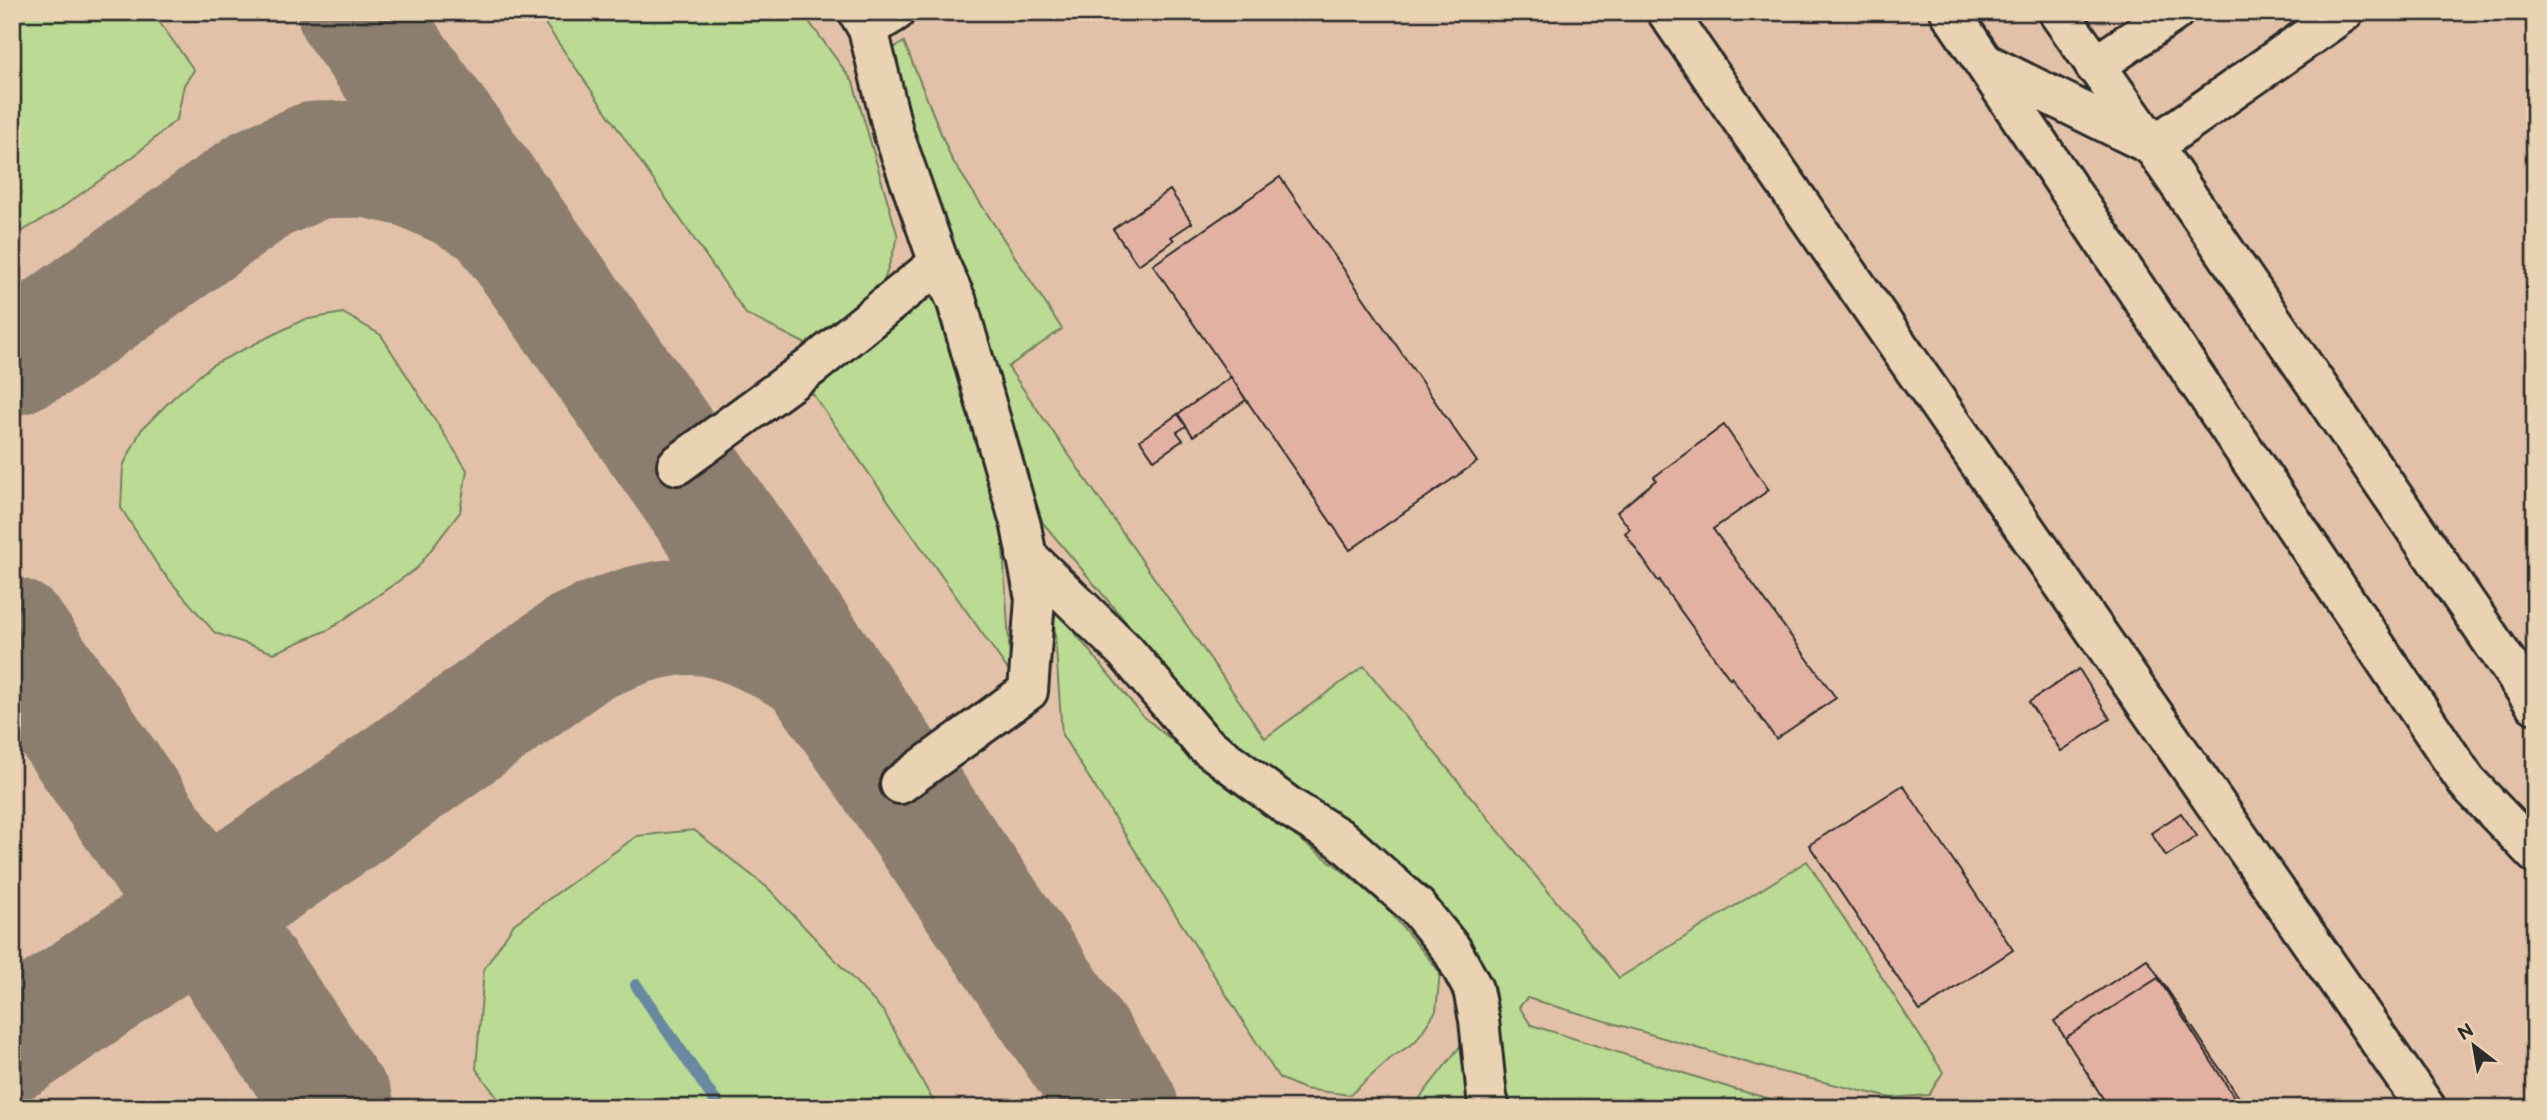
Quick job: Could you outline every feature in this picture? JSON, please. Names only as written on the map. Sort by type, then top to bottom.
[{"type":"lane","points":[[1667,12],[2426,1108]]},
{"type":"lane","points":[[1950,12],[2467,782],[2535,853]]},
{"type":"lane","points":[[2058,12],[2153,146],[2535,704]]},
{"type":"lane","points":[[2095,66],[2175,12]]},
{"type":"lane","points":[[2153,146],[2344,12]]},
{"type":"lane","points":[[874,18],[894,135],[939,264],[957,302],[1021,526],[1035,599],[1028,691],[900,784]]},
{"type":"lane","points":[[1983,62],[2153,146]]},
{"type":"lane","points":[[677,465],[812,366],[939,264]]},
{"type":"lane","points":[[1026,555],[1125,651],[1203,743],[1289,807],[1342,840],[1417,907],[1452,950],[1473,989],[1490,1108]]},
{"type":"shaded area","points":[[12,12],[2535,12],[2535,1108],[12,1108]]},
{"type":"green space","points":[[12,12],[152,12],[194,70],[184,85],[177,119],[134,156],[57,211],[12,237]]},
{"type":"green space","points":[[537,12],[802,12],[853,82],[898,237],[881,290],[806,344],[746,314]]},
{"type":"green space","points":[[904,42],[951,158],[1062,329],[1008,367],[1265,738],[1364,666],[1619,978],[1807,861],[1943,1072],[1929,1095],[1891,1098],[1769,1069],[1527,998],[1519,1007],[1531,1025],[1734,1089],[1805,1108],[1508,1108],[1504,1072],[1471,957],[1212,738],[1147,647],[1043,523],[911,137],[886,53]]},
{"type":"green space","points":[[933,296],[1002,533],[1011,674],[807,386]]},
{"type":"green space","points":[[343,313],[381,335],[467,470],[460,512],[417,568],[330,629],[274,653],[215,633],[160,569],[121,508],[123,466],[141,430],[175,396],[212,365],[303,320]]},
{"type":"green space","points":[[1053,606],[1142,715],[1228,788],[1338,867],[1386,907],[1440,972],[1436,1011],[1415,1042],[1391,1058],[1350,1095],[1304,1089],[1279,1078],[1062,735]]},
{"type":"green space","points":[[694,830],[768,888],[884,1012],[937,1108],[505,1108],[476,1069],[484,969],[514,924],[637,836]]},
{"type":"green space","points":[[1461,1045],[1470,1108],[1412,1108]]},
{"type":"building","points":[[1280,177],[1477,462],[1350,550],[1153,265]]},
{"type":"building","points":[[1170,190],[1192,223],[1171,237],[1174,240],[1138,265],[1113,229]]},
{"type":"building","points":[[1231,377],[1246,400],[1193,436],[1178,414]]},
{"type":"building","points":[[1178,414],[1186,426],[1177,432],[1183,440],[1154,460],[1140,440]]},
{"type":"building","points":[[1724,425],[1769,490],[1713,529],[1836,698],[1776,739],[1660,580],[1658,581],[1625,533],[1630,529],[1617,512],[1656,480],[1654,477]]},
{"type":"building","points":[[2079,669],[2110,719],[2061,751],[2029,702]]},
{"type":"building","points":[[1903,785],[2013,950],[1920,1011],[1809,845]]},
{"type":"building","points":[[2181,813],[2197,836],[2166,856],[2151,833]]},
{"type":"building","points":[[2147,959],[2246,1108],[2112,1108],[2054,1021]]},
{"type":"building","points":[[2158,978],[2241,1108],[2109,1108],[2065,1038]]},
{"type":"waterway","points":[[636,985],[720,1108]]},
{"type":"taxiway","points":[[356,12],[742,557],[1120,1108]]},
{"type":"taxiway","points":[[12,357],[40,343],[261,184],[315,160],[367,159],[416,170],[460,190],[502,214]]},
{"type":"taxiway","points":[[12,1042],[348,813],[579,648],[611,634],[660,619],[711,618],[752,631],[816,664]]},
{"type":"taxiway","points":[[12,636],[336,1108]]}]
